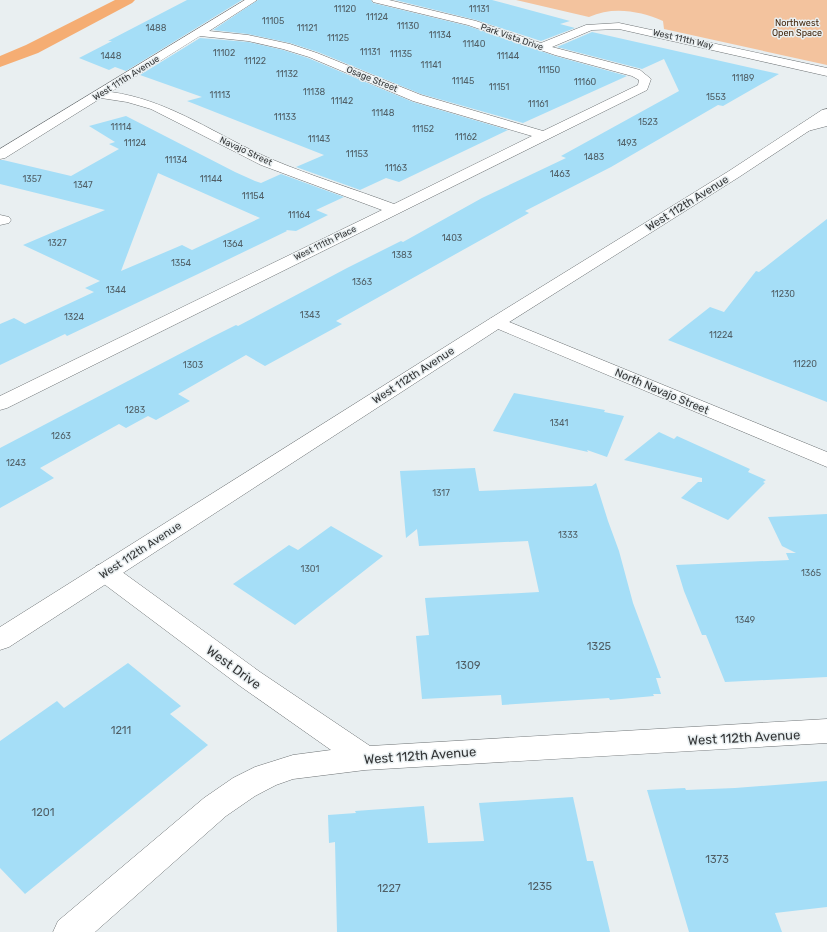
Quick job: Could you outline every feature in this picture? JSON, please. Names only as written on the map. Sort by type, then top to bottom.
[{"type":"street","name":"West 111th Avenue","points":[[0,156],[252,0]]},
{"type":"street","name":"Park Vista Drive","points":[[377,0],[472,23],[541,47],[636,73],[645,79]]},
{"type":"street","name":"West 111th Way","points":[[541,47],[590,27],[619,26],[827,72]]},
{"type":"street","name":"Osage Street","points":[[198,33],[255,39],[286,46],[313,55],[417,98],[545,136]]},
{"type":"street","name":"West 111th Place","points":[[0,404],[643,87],[645,79]]},
{"type":"street","name":"Navajo Street","points":[[99,94],[122,96],[155,106],[266,162],[395,209]]},
{"type":"street","name":"West 112th Avenue","points":[[0,640],[497,322],[734,174],[827,113]]},
{"type":"street","points":[[804,128],[827,122]]},
{"type":"street","name":"North Navajo Street","points":[[497,322],[827,460]]},
{"type":"street","name":"West Drive","points":[[106,572],[250,679],[365,758]]},
{"type":"street","name":"West 112th Avenue","points":[[70,932],[215,807],[244,787],[266,776],[293,767],[365,758],[827,732]]},
{"type":"green space","name":"Northwest Open Space","points":[[516,0],[827,0],[827,65],[664,29],[663,21],[636,12],[607,12],[589,17]]},
{"type":"building","points":[[187,0],[242,0],[126,71],[115,67],[109,70],[79,58],[112,41],[108,41]]},
{"type":"building","points":[[258,0],[371,0],[373,3],[468,26],[555,56],[627,76],[523,123],[421,94],[318,52],[290,43],[248,34],[213,30]]},
{"type":"building","points":[[395,0],[492,0],[570,21],[560,24],[575,28],[541,41],[476,20]]},
{"type":"building","points":[[592,32],[779,74],[723,106],[718,105],[611,167],[525,211],[529,213],[336,321],[342,324],[265,366],[246,355],[178,394],[190,401],[156,420],[148,416],[126,428],[119,424],[40,468],[54,478],[0,508],[0,448],[212,337],[236,325],[238,326],[401,241],[403,242],[482,198],[566,158],[561,156],[679,91],[664,59],[642,69],[557,47]]},
{"type":"building","points":[[200,38],[248,42],[283,50],[308,58],[413,102],[508,130],[399,182],[386,178],[360,190],[296,167],[324,155],[187,101],[202,97],[140,75]]},
{"type":"building","points":[[126,116],[255,181],[261,183],[281,174],[344,197],[316,210],[328,215],[296,231],[286,230],[287,231],[67,336],[65,334],[0,365],[0,324],[14,318],[25,324],[94,292],[85,288],[100,281],[23,245],[105,210],[0,184],[0,160],[71,176],[119,149],[109,144],[115,142],[89,126]],"holes":[[[158,173],[260,218],[192,250],[182,245],[121,271]]]},
{"type":"building","points":[[827,219],[827,402],[668,340],[710,307],[724,312],[756,271],[759,272]]},
{"type":"building","points":[[514,393],[605,410],[604,412],[624,416],[607,457],[587,450],[588,452],[493,431]]},
{"type":"building","points":[[659,432],[674,439],[677,436],[750,469],[748,472],[766,480],[763,482],[765,483],[728,520],[681,498],[698,482],[702,482],[702,478],[624,460]]},
{"type":"building","points":[[475,468],[479,491],[592,486],[596,483],[619,551],[633,603],[661,678],[656,678],[661,694],[610,700],[609,698],[502,705],[501,695],[422,699],[416,636],[429,635],[425,598],[539,592],[528,541],[419,546],[417,529],[406,538],[400,471]]},
{"type":"building","points":[[827,514],[827,677],[725,682],[706,635],[702,635],[684,591],[676,565],[789,560],[786,553],[796,553],[782,546],[768,517]]},
{"type":"building","points":[[331,526],[383,556],[295,625],[233,584],[289,545],[298,550]]},
{"type":"building","points":[[128,663],[181,706],[170,714],[208,745],[25,894],[0,868],[0,741],[57,701],[64,708]]},
{"type":"building","points":[[827,781],[827,907],[775,913],[782,932],[689,932],[647,790],[735,788]]},
{"type":"building","points":[[573,797],[587,861],[593,861],[610,932],[337,932],[335,842],[329,843],[328,815],[356,813],[355,811],[424,806],[428,843],[484,841],[479,803]]},
{"type":"waterway","points":[[0,62],[32,49],[127,0]]}]
